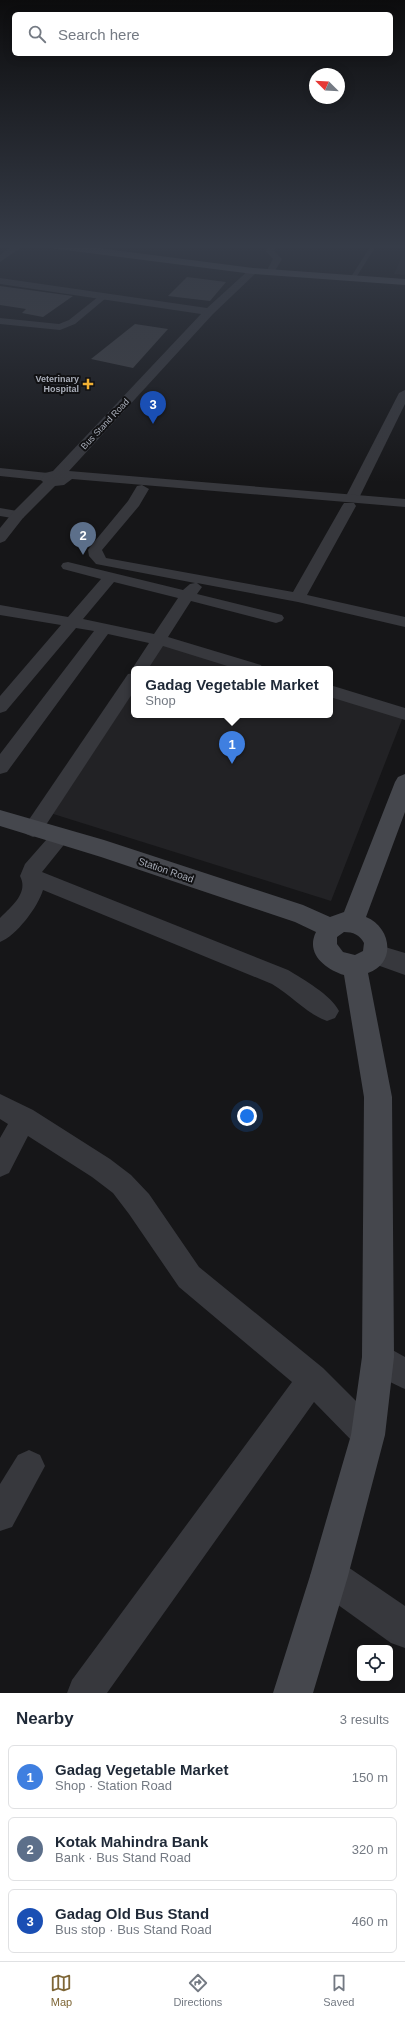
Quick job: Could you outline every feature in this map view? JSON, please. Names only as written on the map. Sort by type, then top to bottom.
[{"type":"main road","points":[[341,925],[368,930],[374,938],[377,946],[365,960],[337,962],[328,953],[324,942],[326,934],[341,925],[387,833],[405,782]]},
{"type":"main road","name":"Station Road","points":[[0,818],[104,849],[303,915],[341,925]]},
{"type":"main road","points":[[293,1693],[329,1576],[368,1435],[397,1369],[378,1097],[365,960]]},
{"type":"street","points":[[30,324],[60,327],[67,324]]},
{"type":"street","name":"Bus Stand Road","points":[[0,538],[18,515],[56,478],[198,324]]},
{"type":"street","points":[[298,597],[350,502],[405,394]]},
{"type":"street","points":[[0,472],[142,489],[350,502],[405,503]]},
{"type":"street","points":[[56,478],[350,502],[405,510]]},
{"type":"street","points":[[142,489],[134,503],[95,550],[96,556],[101,562],[298,597],[405,622]]},
{"type":"street","points":[[0,512],[18,515]]},
{"type":"street","points":[[68,566],[276,618]]},
{"type":"street","points":[[0,707],[111,576]]},
{"type":"street","points":[[142,666],[187,596],[201,579]]},
{"type":"street","points":[[0,610],[104,628],[160,640],[245,666]]},
{"type":"street","points":[[0,767],[104,628]]},
{"type":"street","points":[[34,829],[131,683]]},
{"type":"street","points":[[333,692],[405,714]]},
{"type":"street","points":[[30,876],[38,862],[61,836]]},
{"type":"street","points":[[0,933],[29,899],[33,884],[30,876]]},
{"type":"street","points":[[30,876],[280,977],[294,985],[327,1011]]},
{"type":"street","points":[[365,960],[405,964]]},
{"type":"street","points":[[0,1106],[24,1119],[101,1168],[122,1184],[139,1204],[189,1277],[312,1380],[368,1435]]},
{"type":"street","points":[[0,1164],[24,1119]]},
{"type":"street","points":[[85,1693],[312,1380]]},
{"type":"street","points":[[0,1515],[29,1466]]},
{"type":"street","points":[[329,1576],[405,1628]]},
{"type":"shaded area","points":[[162,644],[235,666],[147,666]]},
{"type":"shaded area","points":[[131,689],[131,718],[333,718],[333,695],[403,717],[331,901],[47,812]]},
{"type":"building","points":[[135,324],[168,329],[133,368],[91,359]]},
{"type":"place","name":"Veterinary Hospital","points":[[88,384]]},
{"type":"place","name":"Gadag Old Bus Stand","points":[[153,424]]},
{"type":"place","name":"Kotak Mahindra Bank","points":[[83,555]]},
{"type":"place","name":"Gadag Vegetable Market","points":[[232,764]]}]
